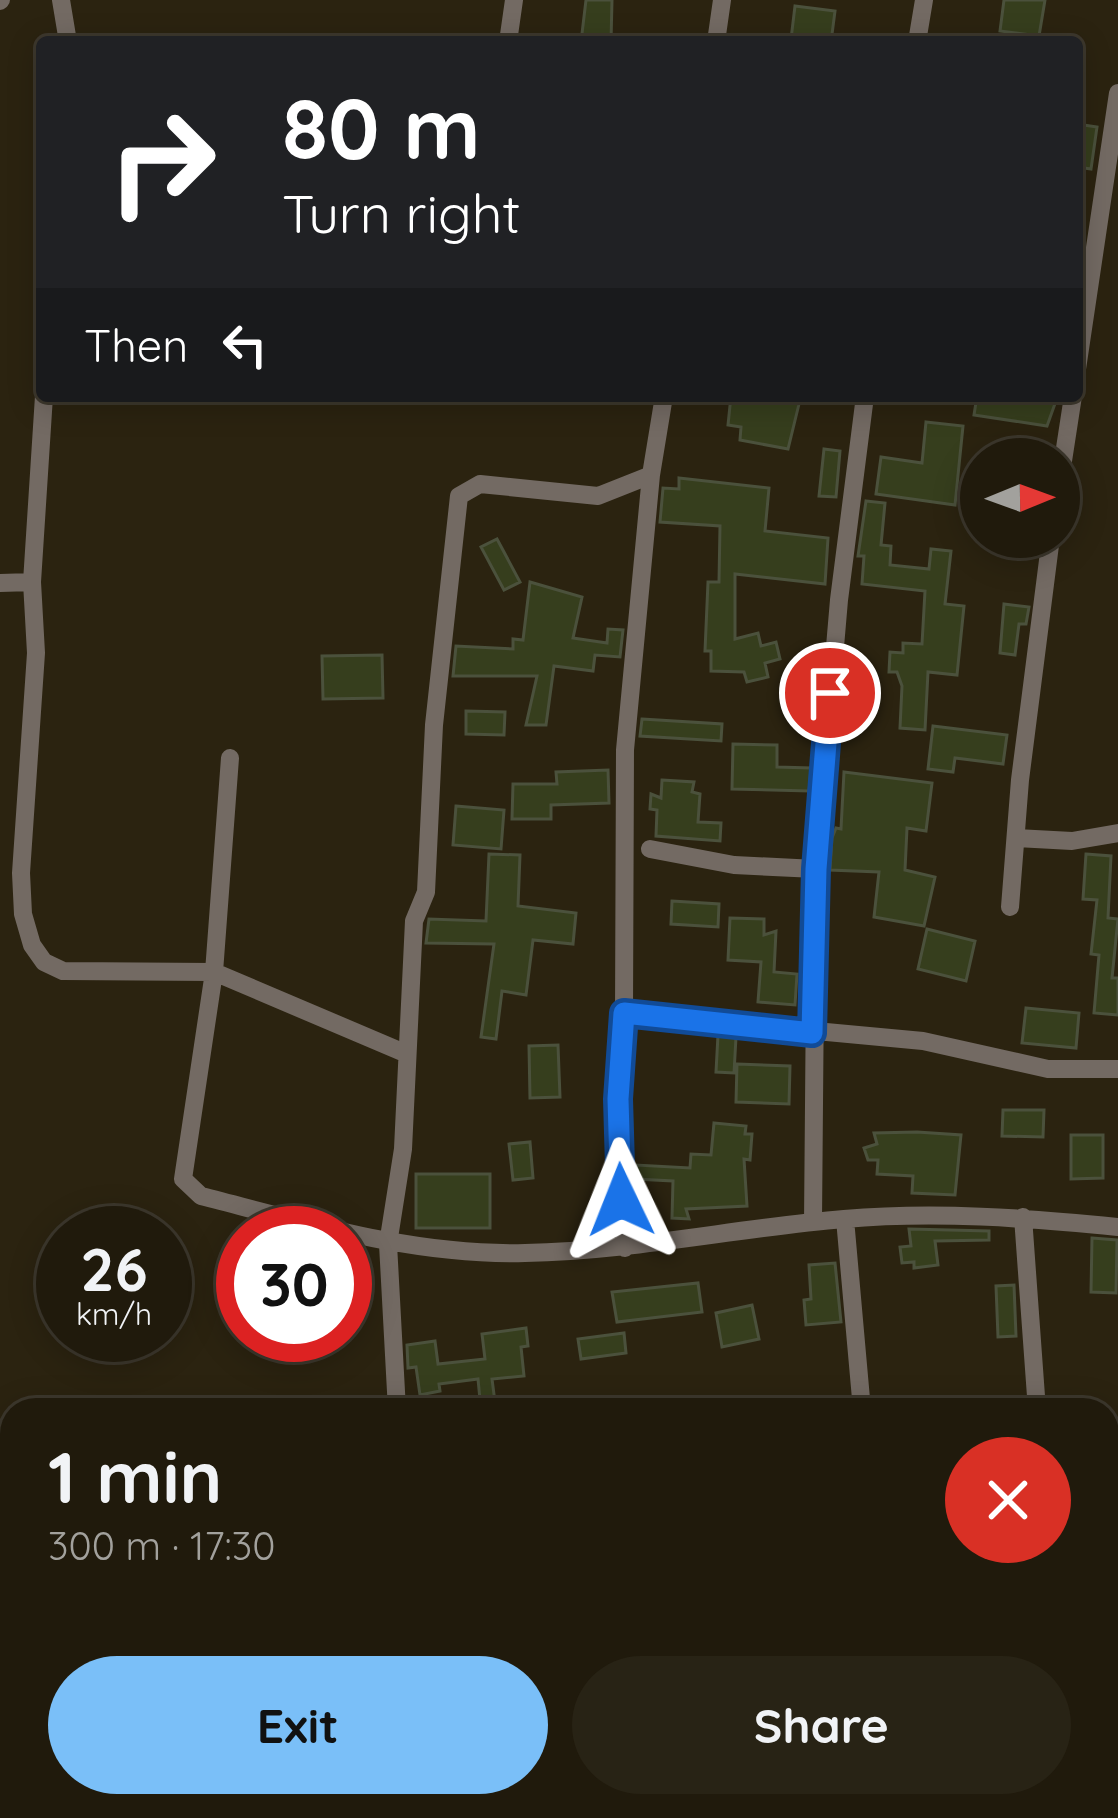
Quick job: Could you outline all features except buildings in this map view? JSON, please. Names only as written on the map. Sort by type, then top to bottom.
[{"type":"street","points":[[61,0],[67,36]]},
{"type":"street","points":[[509,36],[514,0]]},
{"type":"street","points":[[717,36],[722,0]]},
{"type":"street","points":[[918,36],[924,0]]},
{"type":"street","points":[[1083,329],[1118,93]]},
{"type":"street","points":[[44,402],[32,582],[36,653],[21,873],[23,914],[32,945],[44,962],[63,971],[214,972],[407,1054]]},
{"type":"street","points":[[625,1247],[618,1099],[624,1013],[626,750],[651,475],[663,402]]},
{"type":"street","points":[[813,1222],[816,869],[837,623],[864,402]]},
{"type":"street","points":[[1067,438],[1072,402]]},
{"type":"street","points":[[396,1398],[388,1244],[403,1149],[414,921],[426,892],[434,725],[459,496],[480,484],[598,496],[651,475]]},
{"type":"street","points":[[1010,907],[1049,558]]},
{"type":"street","points":[[0,583],[32,582]]},
{"type":"street","points":[[230,758],[214,972],[183,1180],[201,1196],[388,1244],[522,1253],[625,1247],[813,1222],[926,1214],[1118,1227]]},
{"type":"street","points":[[1016,838],[1072,842],[1118,833]]},
{"type":"street","points":[[650,848],[734,866],[816,869]]},
{"type":"street","points":[[624,1013],[923,1041],[1048,1069],[1118,1069]]},
{"type":"street","points":[[1023,1217],[1036,1398]]},
{"type":"street","points":[[845,1219],[861,1398]]},
{"type":"route","points":[[621,1200],[618,1099],[624,1013],[812,1033],[816,869],[830,693]]}]
